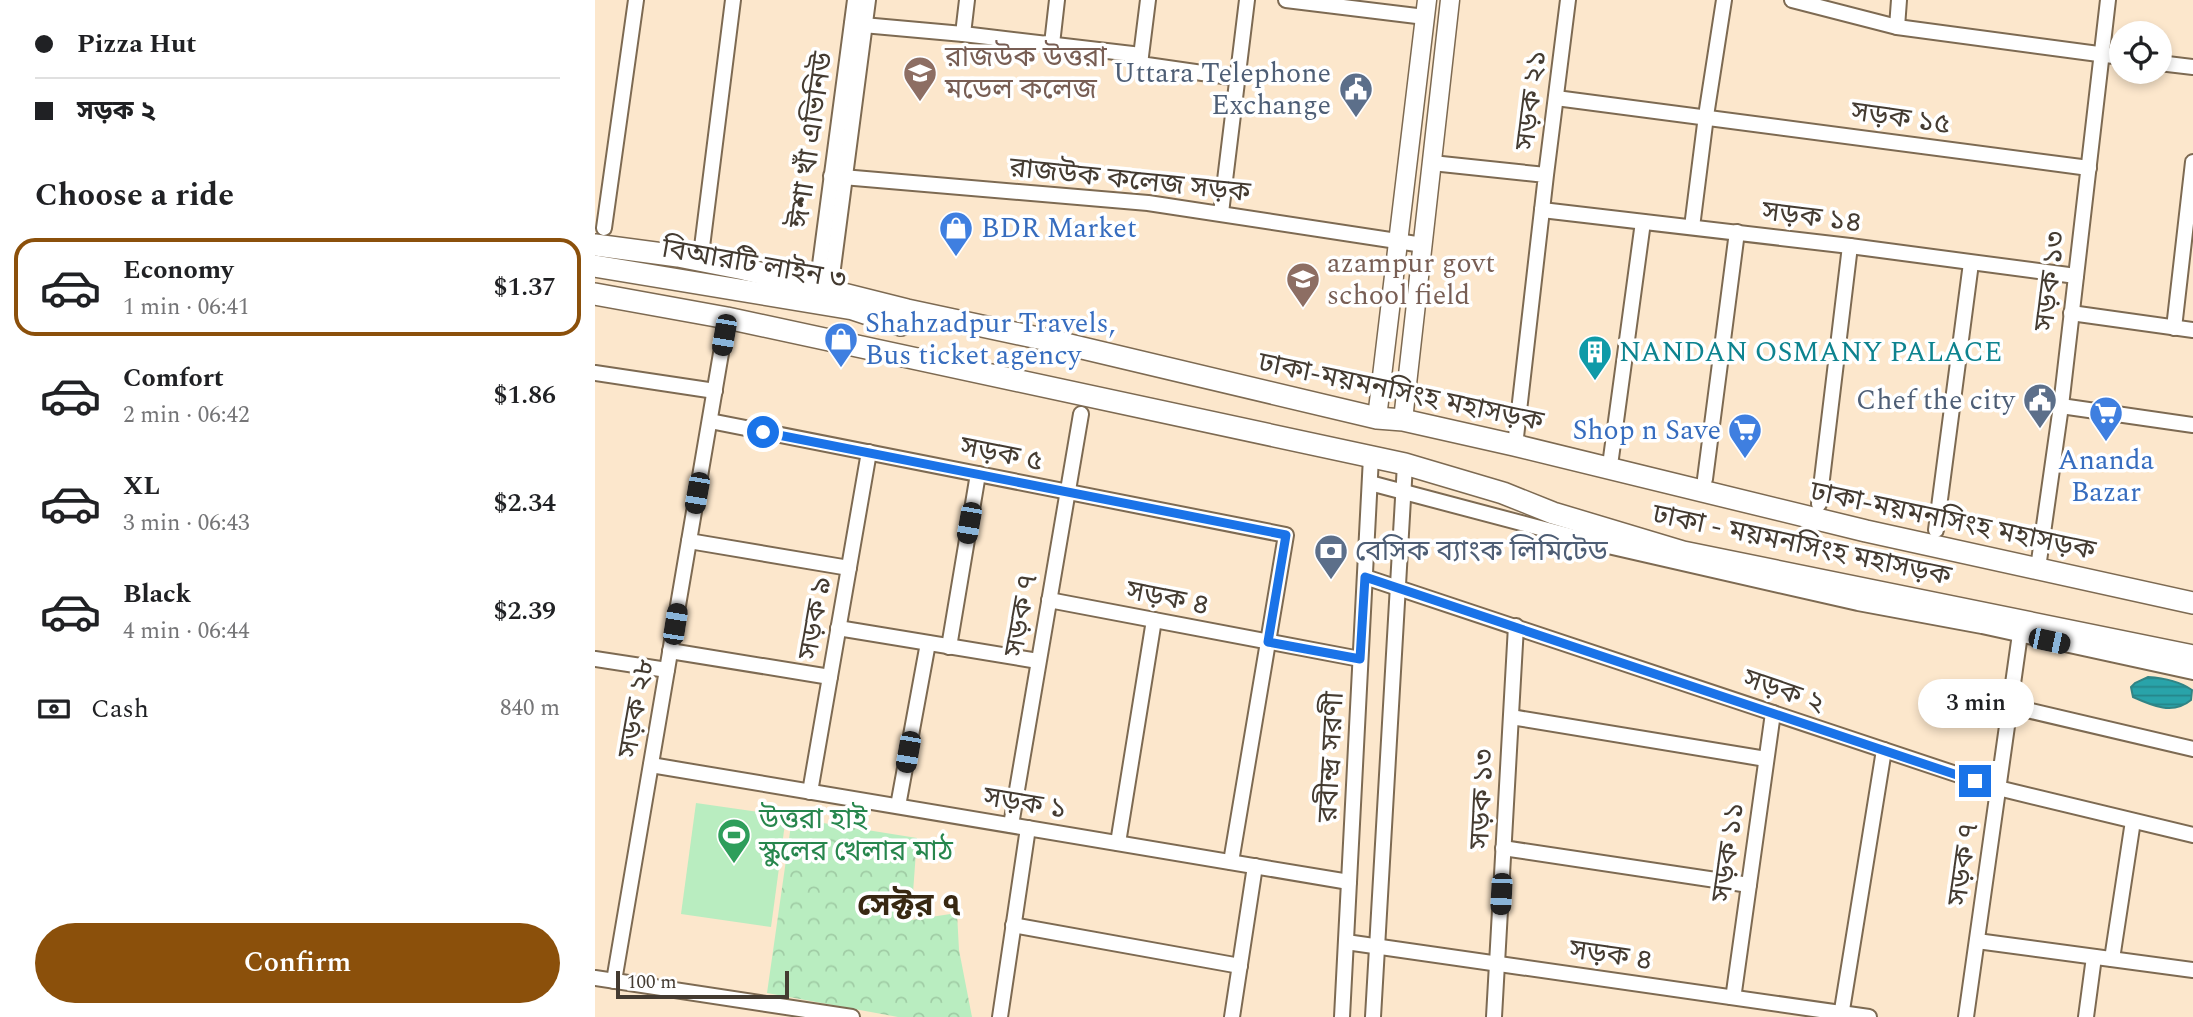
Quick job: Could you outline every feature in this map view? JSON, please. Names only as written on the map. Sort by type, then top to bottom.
[{"type":"highway","name":"ঢাকা-ময়মনসিংহ মহাসড়ক","points":[[600,237],[823,289],[907,318],[1057,342],[1377,418],[1403,420],[1527,448],[1854,528],[2193,603]]},
{"type":"highway","name":"বিআরটি লাইন ৩","points":[[595,266],[907,318]]},
{"type":"highway","points":[[595,294],[727,318],[1405,464]]},
{"type":"highway","name":"ঢাকা - ময়মনসিংহ মহাসড়ক","points":[[1405,464],[1683,552],[2193,656]]},
{"type":"main road","points":[[1403,420],[1450,0]]},
{"type":"main road","points":[[1377,418],[1426,8]]},
{"type":"street","points":[[600,237],[636,0]]},
{"type":"street","points":[[702,247],[733,0]]},
{"type":"street","name":"ঈশা খাঁ এভিনিউ","points":[[823,289],[818,280],[838,176],[859,25],[855,0]]},
{"type":"street","points":[[868,0],[859,25],[1141,55]]},
{"type":"street","points":[[963,34],[967,0]]},
{"type":"street","points":[[1052,44],[1057,0]]},
{"type":"street","points":[[1148,0],[1140,64],[1237,78]]},
{"type":"street","points":[[1221,213],[1247,0]]},
{"type":"street","points":[[1286,0],[1426,8]]},
{"type":"street","name":"সড়ক ২১","points":[[1432,163],[1546,175],[1567,0]]},
{"type":"street","points":[[1692,227],[1724,0]]},
{"type":"street","points":[[1792,0],[1897,27],[2109,56]]},
{"type":"street","points":[[1897,27],[1899,0]]},
{"type":"street","name":"সড়ক ১৩","points":[[2038,568],[2061,406],[2108,0]]},
{"type":"street","points":[[2172,65],[2193,67]]},
{"type":"street","name":"সড়ক ১৫","points":[[1556,98],[2089,168]]},
{"type":"street","points":[[2175,328],[2193,162]]},
{"type":"street","name":"সড়ক ২১","points":[[1483,168],[1546,175],[1516,437]]},
{"type":"street","name":"রাজউক কলেজ সড়ক","points":[[838,176],[1148,203],[1423,245]]},
{"type":"street","name":"সড়ক ১৪","points":[[1542,210],[2076,276]]},
{"type":"street","points":[[1611,458],[1643,222]]},
{"type":"street","points":[[1705,478],[1737,232]]},
{"type":"street","points":[[1819,504],[1850,246]]},
{"type":"street","points":[[1936,530],[1971,263]]},
{"type":"street","points":[[2071,313],[2193,330]]},
{"type":"street","name":"সড়ক ২৮","points":[[614,981],[727,318]]},
{"type":"street","points":[[595,376],[715,391]]},
{"type":"street","points":[[2061,406],[2193,425]]},
{"type":"street","name":"সড়ক ৭","points":[[1011,825],[1081,414]]},
{"type":"street","name":"সড়ক ৫","points":[[710,421],[1286,535],[1268,642]]},
{"type":"street","name":"সড়ক ৯","points":[[810,792],[869,452]]},
{"type":"street","name":"রবীন্দ্র সরণী","points":[[1342,1017],[1371,457]]},
{"type":"street","name":"রবীন্দ্র সরণী","points":[[1373,1017],[1405,464]]},
{"type":"street","points":[[949,647],[978,474]]},
{"type":"street","points":[[1370,483],[1608,546],[1858,603],[2193,672]]},
{"type":"street","points":[[689,541],[849,568]]},
{"type":"street","name":"সড়ক ২","points":[[1365,577],[1998,788],[2193,835]]},
{"type":"street","name":"সড়ক ৪","points":[[1049,600],[1360,659]]},
{"type":"street","points":[[1118,843],[1154,620]]},
{"type":"street","name":"সড়ক ১৩","points":[[1494,1017],[1516,626]]},
{"type":"street","points":[[838,628],[1038,661]]},
{"type":"street","name":"সড়ক ৭","points":[[1966,1017],[2020,635]]},
{"type":"street","points":[[1231,862],[1268,642]]},
{"type":"street","points":[[898,806],[928,643]]},
{"type":"street","points":[[670,651],[830,677]]},
{"type":"street","points":[[595,659],[667,670]]},
{"type":"street","points":[[2010,706],[2193,749]]},
{"type":"street","name":"সড়ক ১১","points":[[1731,997],[1734,992],[1773,713]]},
{"type":"street","points":[[1511,717],[1766,760]]},
{"type":"street","points":[[1839,1013],[1842,1010],[1884,750]]},
{"type":"street","name":"সড়ক ১","points":[[651,765],[1349,882]]},
{"type":"street","points":[[2112,960],[2133,821]]},
{"type":"street","points":[[1000,1017],[1028,828]]},
{"type":"street","points":[[1503,848],[1749,885]]},
{"type":"street","points":[[1232,1017],[1255,866]]},
{"type":"street","points":[[1013,925],[1240,966]]},
{"type":"street","points":[[1977,941],[2193,970]]},
{"type":"street","name":"সড়ক ৪","points":[[1346,942],[1870,1017]]},
{"type":"street","points":[[2086,1017],[2094,957]]},
{"type":"street","points":[[595,978],[852,1017]]},
{"type":"street","points":[[744,1017],[747,1001]]},
{"type":"green space","name":"উত্তরা হাই স্কুলের খেলার মাঠ","points":[[696,803],[786,816],[771,927],[681,914]]},
{"type":"green space","points":[[792,818],[917,838],[911,920],[957,913],[959,950],[972,1017],[898,1017],[767,993]]},
{"type":"water","points":[[2148,677],[2171,680],[2187,687],[2192,690],[2191,700],[2177,707],[2163,708],[2133,697],[2131,687]]},
{"type":"place","name":"রাজউক উত্তরা মডেল কলেজ","points":[[920,103]]},
{"type":"place","name":"Uttara Telephone Exchange","points":[[1356,119]]},
{"type":"place","name":"BDR Market","points":[[956,258]]},
{"type":"place","name":"azampur govt school field","points":[[1303,309]]},
{"type":"place","name":"Shahzadpur Travels, Bus ticket agency","points":[[841,369]]},
{"type":"place","name":"NANDAN OSMANY PALACE","points":[[1595,382]]},
{"type":"place","name":"Chef the city","points":[[2040,430]]},
{"type":"place","name":"Ananda Bazar","points":[[2106,443]]},
{"type":"place","name":"Shop n Save","points":[[1745,460]]},
{"type":"place","name":"বেসিক ব্যাংক লিমিটেড","points":[[1331,581]]},
{"type":"place","name":"উত্তরা হাই স্কুলের খেলার মাঠ","points":[[734,865]]},
{"type":"district","name":"সেক্টর ৭","points":[[909,905]]},
{"type":"route","points":[[763,432],[1286,535],[1268,642],[1360,659],[1365,577],[1975,781]]}]
